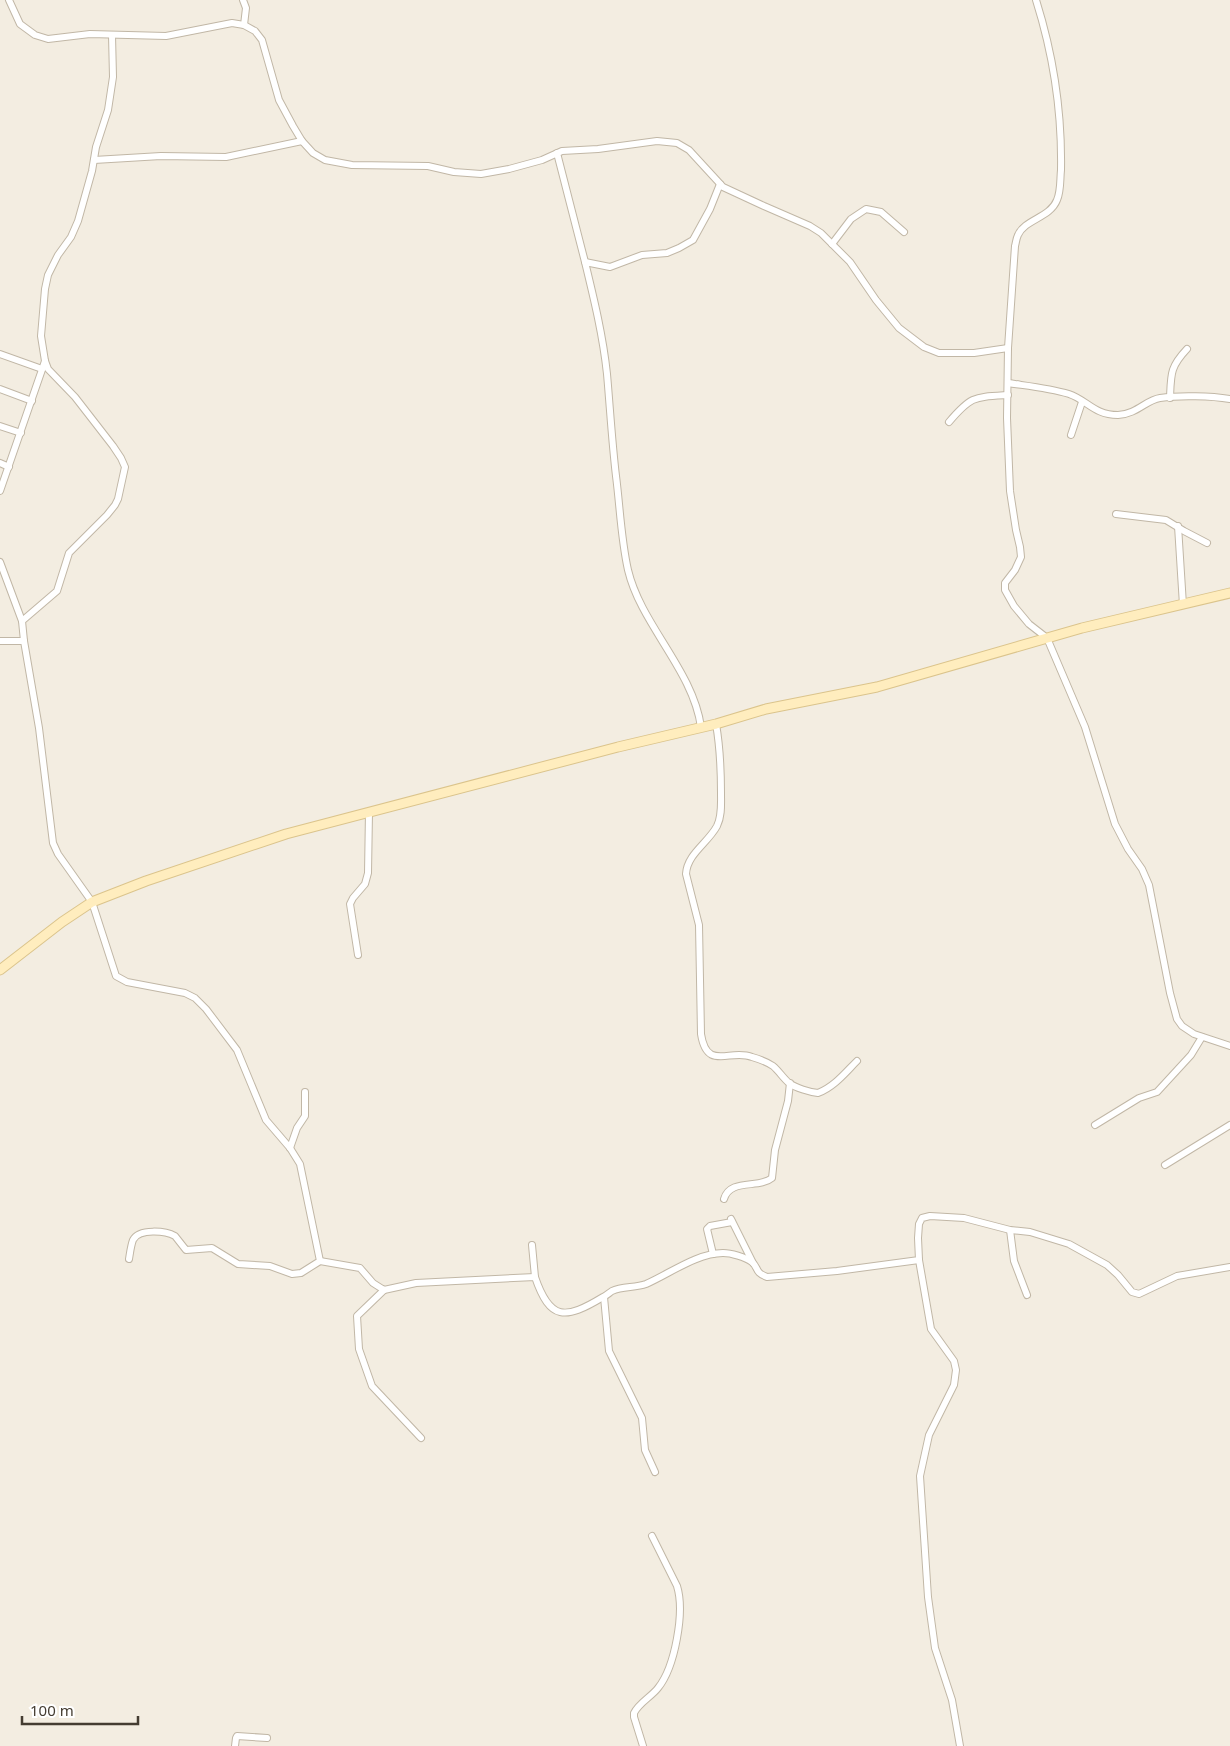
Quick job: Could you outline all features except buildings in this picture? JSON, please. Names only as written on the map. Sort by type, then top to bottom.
[{"type":"street","points":[[9,0],[20,24],[35,36],[48,38],[80,34],[166,36],[232,23],[244,25],[255,31],[262,40],[279,100],[302,141],[313,153],[325,160],[352,165],[428,166],[454,172],[481,174],[542,160],[562,151],[598,149],[669,140],[677,142],[689,150],[720,184],[810,226],[832,244],[850,262],[876,300],[899,328],[924,347],[939,353],[974,353],[1008,348]]},
{"type":"street","points":[[243,0],[246,8],[244,25]]},
{"type":"street","points":[[1036,0],[1051,61],[1058,109],[1061,155],[1060,183],[1057,200],[1051,209],[1022,229],[1017,236],[1008,348],[1008,395],[1010,491],[1020,557],[1015,570],[1005,583],[1005,590],[1014,606],[1029,624],[1047,638],[1085,727],[1115,824],[1142,869],[1149,885],[1170,993],[1177,1019],[1182,1026],[1194,1034],[1230,1046]]},
{"type":"street","points":[[22,621],[57,591],[69,553],[108,515],[115,505],[118,499],[124,467],[121,458],[113,446],[75,397],[48,369],[45,361],[41,331],[48,275],[71,237],[78,221],[96,147],[108,110],[113,77],[112,35]]},
{"type":"street","points":[[94,160],[161,156],[226,157],[302,141]]},
{"type":"street","points":[[557,153],[598,316],[606,365],[613,449],[628,570],[634,589],[699,712],[701,727]]},
{"type":"street","points":[[585,262],[610,267],[642,255],[667,252],[693,240],[710,209],[720,184]]},
{"type":"street","points":[[832,244],[850,219],[866,209],[881,212],[904,232]]},
{"type":"street","points":[[1170,398],[1171,376],[1175,364],[1187,349]]},
{"type":"street","points":[[0,354],[42,369]]},
{"type":"street","points":[[0,491],[10,467],[45,361]]},
{"type":"street","points":[[1008,383],[1071,395],[1098,411],[1120,415],[1138,410],[1155,399],[1230,398]]},
{"type":"street","points":[[0,389],[32,401]]},
{"type":"street","points":[[949,422],[963,407],[977,397],[1008,395]]},
{"type":"street","points":[[1071,435],[1082,402]]},
{"type":"street","points":[[0,426],[21,433]]},
{"type":"street","points":[[0,463],[10,467]]},
{"type":"street","points":[[1116,514],[1166,520],[1207,543]]},
{"type":"street","points":[[1178,526],[1183,605]]},
{"type":"street","points":[[0,562],[22,621],[39,728],[54,849],[92,902],[116,976],[127,982],[190,995],[200,1002],[237,1050],[266,1120],[290,1148],[300,1164],[320,1261]]},
{"type":"street","points":[[0,970],[62,922],[92,902],[146,881],[286,834],[618,747],[716,724],[766,709],[877,686],[1047,638],[1230,593]]},
{"type":"street","points":[[0,641],[24,641]]},
{"type":"street","points":[[716,724],[722,776],[720,820],[714,832],[694,855],[686,868],[699,925],[702,1039],[707,1050],[712,1055],[717,1057],[736,1054],[750,1056],[774,1067],[790,1084],[818,1094],[834,1084],[857,1061]]},
{"type":"street","points":[[358,955],[350,904],[365,884],[368,873],[369,812]]},
{"type":"street","points":[[1095,1125],[1139,1098],[1157,1092],[1191,1055],[1202,1037]]},
{"type":"street","points":[[724,1198],[730,1189],[768,1181],[772,1178],[775,1150],[788,1101],[790,1084]]},
{"type":"street","points":[[290,1148],[297,1128],[305,1116],[305,1092]]},
{"type":"street","points":[[1164,1164],[1230,1125]]},
{"type":"street","points":[[960,1746],[952,1700],[935,1648],[928,1597],[920,1476],[929,1435],[954,1385],[956,1370],[954,1361],[931,1329],[919,1260],[919,1224],[922,1218],[925,1216],[964,1218],[1010,1230],[1030,1232],[1069,1244],[1094,1257],[1114,1271],[1132,1292],[1139,1294],[1178,1276],[1230,1267]]},
{"type":"street","points":[[713,1254],[707,1228],[731,1220],[759,1274],[767,1277],[837,1271],[919,1260]]},
{"type":"street","points":[[1010,1230],[1013,1256],[1027,1295]]},
{"type":"street","points":[[129,1259],[133,1240],[136,1236],[156,1232],[175,1236],[186,1250],[205,1247],[212,1248],[238,1264],[270,1266],[292,1274],[301,1272],[320,1261],[360,1268],[373,1282],[384,1290]]},
{"type":"street","points":[[532,1245],[535,1277],[547,1304],[560,1312],[576,1310],[604,1297],[614,1290],[644,1285],[685,1264],[713,1254],[725,1253],[753,1262]]},
{"type":"street","points":[[421,1438],[372,1386],[360,1354],[356,1318],[359,1313],[384,1290],[416,1283],[535,1277]]},
{"type":"street","points":[[604,1297],[609,1351],[641,1415],[644,1423],[643,1437],[646,1455],[655,1472]]},
{"type":"street","points":[[643,1746],[634,1713],[659,1686],[669,1666],[677,1636],[680,1613],[677,1586],[652,1536]]},
{"type":"street","points":[[235,1746],[237,1736],[267,1738]]}]
